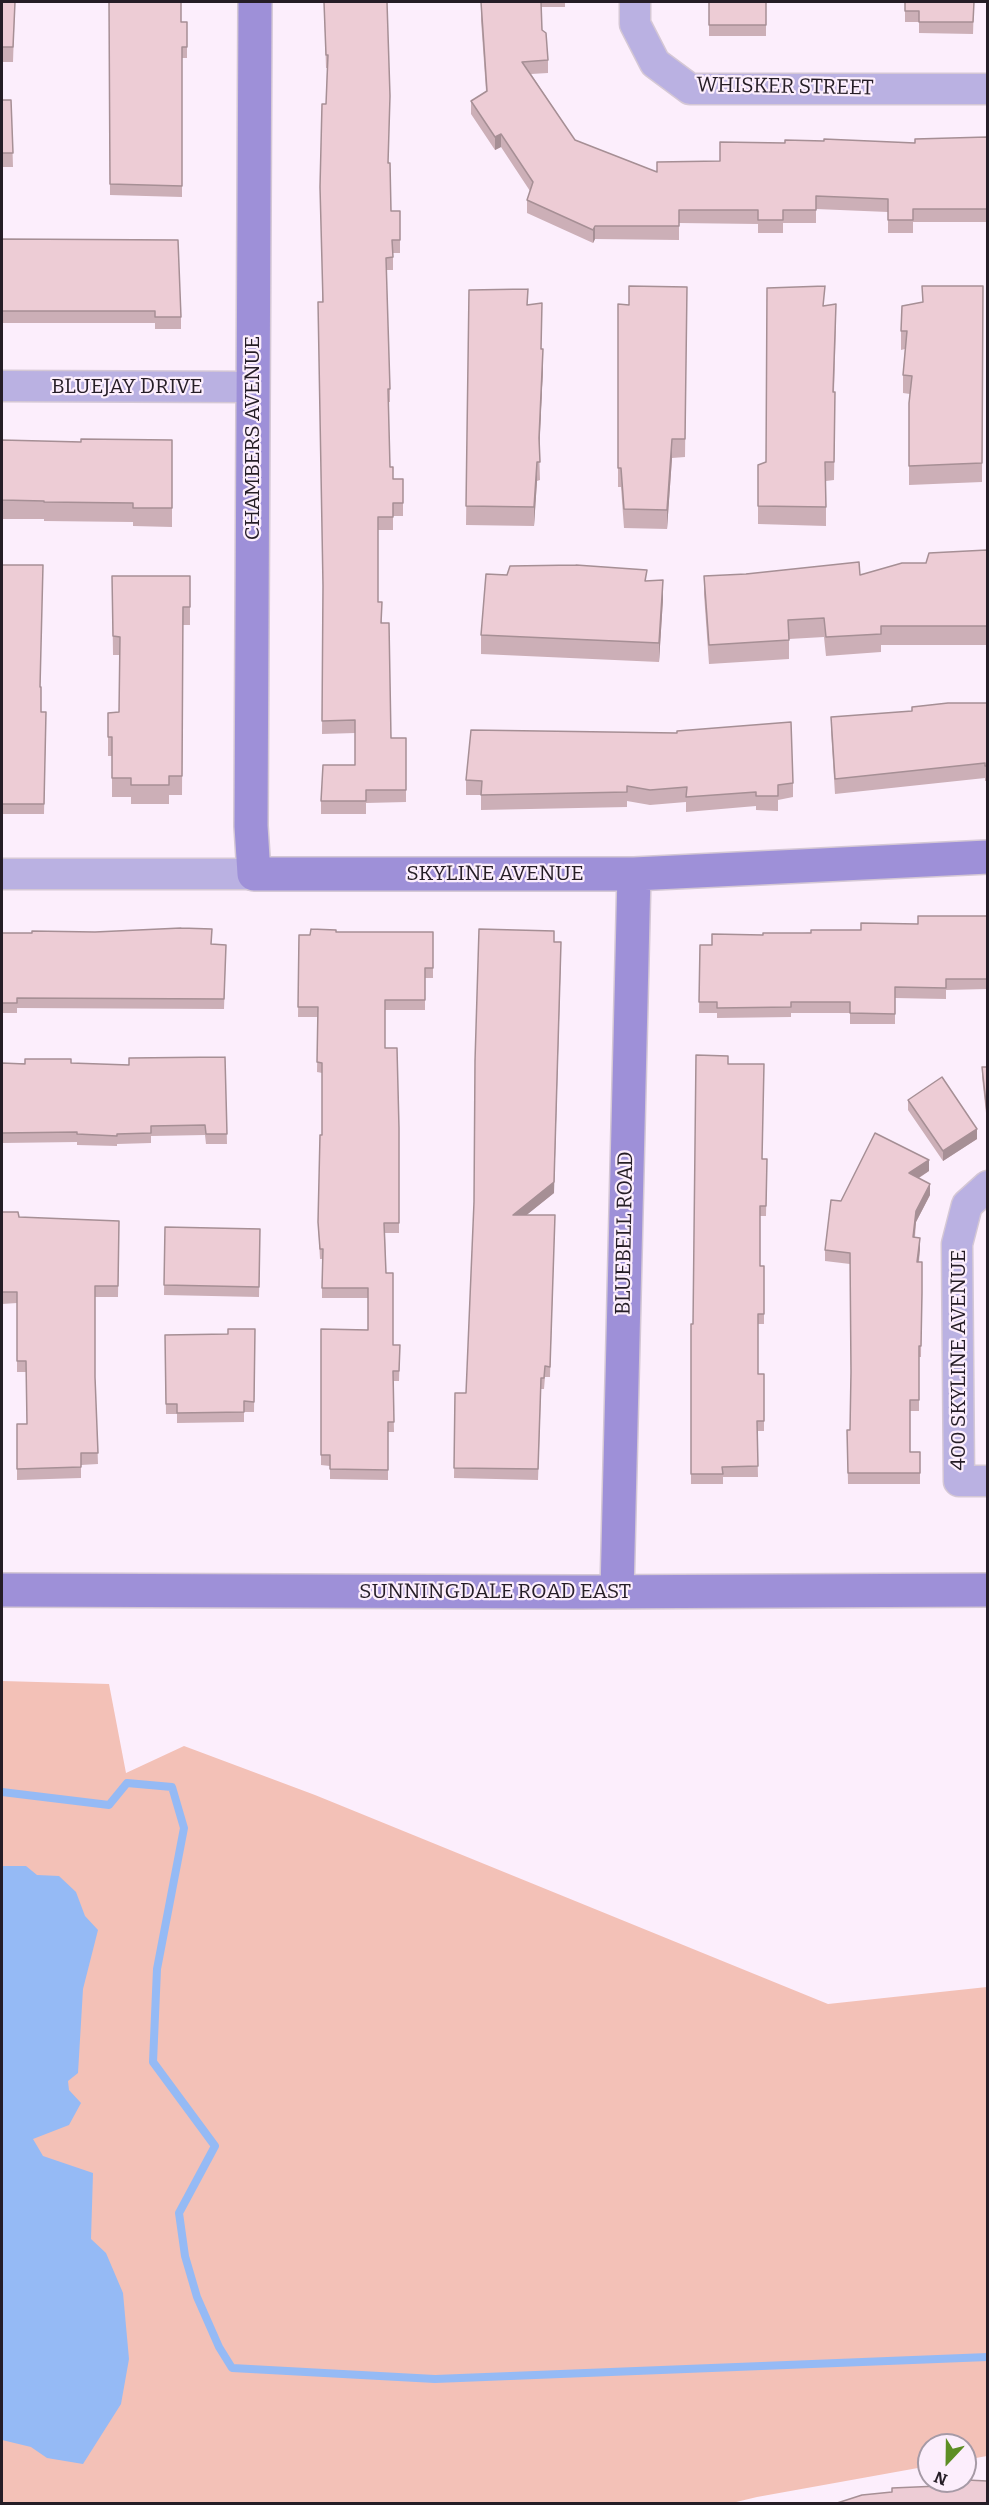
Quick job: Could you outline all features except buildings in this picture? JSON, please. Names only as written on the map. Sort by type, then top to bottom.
[{"type":"street","name":"CHAMBERS AVENUE","points":[[254,874],[251,826],[255,2]]},
{"type":"street","name":"WHISKER STREET","points":[[635,2],[635,24],[655,63],[690,89],[987,89]]},
{"type":"street","name":"BLUEJAY DRIVE","points":[[2,386],[253,387]]},
{"type":"street","name":"SKYLINE AVENUE","points":[[2,874],[634,874],[987,857]]},
{"type":"street","name":"BLUEBELL ROAD","points":[[617,1592],[634,874]]},
{"type":"street","name":"400 SKYLINE AVENUE","points":[[987,1186],[967,1205],[957,1244],[959,1481],[987,1481]]},
{"type":"street","name":"SUNNINGDALE ROAD EAST","points":[[2,1590],[617,1592],[987,1590]]},
{"type":"shaded area","points":[[2,1681],[109,1684],[126,1773],[184,1746],[315,1795],[828,2004],[987,1987],[987,2456],[977,2458],[977,2433],[917,2433],[917,2468],[732,2503],[2,2504]]},
{"type":"water","points":[[2,1866],[26,1866],[37,1875],[59,1876],[76,1892],[85,1916],[98,1930],[83,1989],[78,2073],[68,2081],[69,2090],[81,2103],[69,2125],[33,2139],[43,2156],[93,2173],[91,2239],[106,2253],[123,2293],[129,2359],[121,2404],[83,2464],[47,2458],[31,2447],[2,2440]]},
{"type":"waterway","points":[[2,1792],[109,1805],[127,1783],[172,1787],[184,1828],[157,1969],[153,2062],[215,2146],[179,2213],[185,2256],[197,2297],[219,2347],[232,2368],[435,2379],[988,2357]]}]
